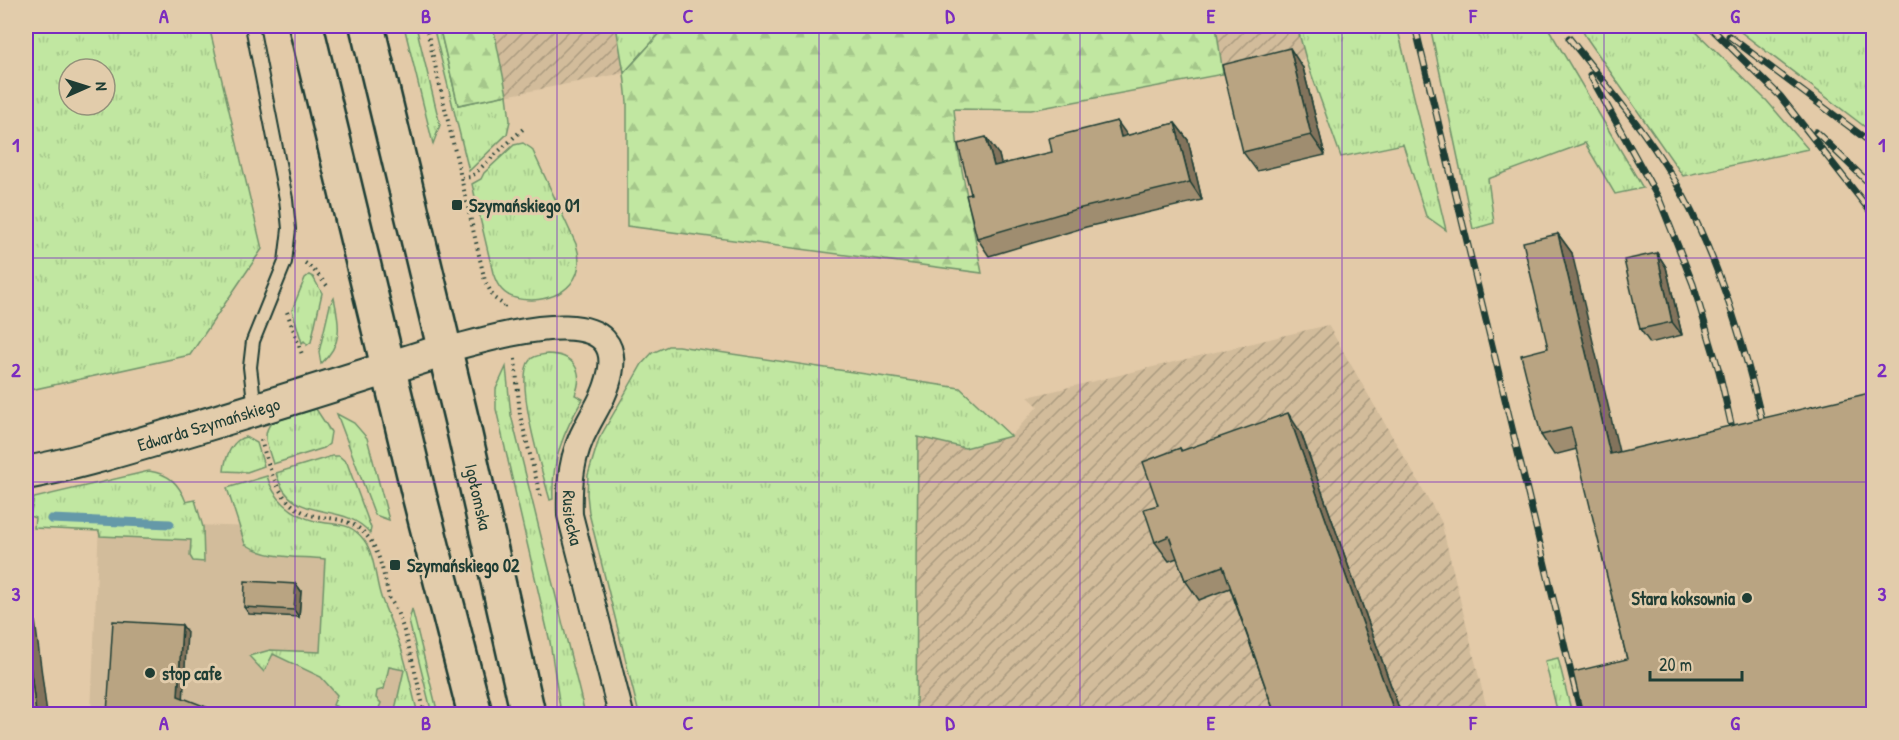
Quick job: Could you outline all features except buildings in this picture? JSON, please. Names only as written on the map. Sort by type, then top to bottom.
[{"type":"main road","points":[[306,26],[475,714]]},
{"type":"main road","name":"Igołomska","points":[[367,26],[445,350],[528,714]]},
{"type":"street","name":"Rusiecka","points":[[445,350],[542,329],[564,327],[594,333],[607,343],[612,356],[612,366],[603,395],[574,454],[570,472],[570,515],[621,714]]},
{"type":"street","points":[[389,368],[445,350]]},
{"type":"street","name":"Edwarda Szymańskiego","points":[[26,473],[78,462],[389,368]]},
{"type":"lane","points":[[252,26],[286,199],[289,229],[285,262],[253,341],[250,367],[255,410]]},
{"type":"path","points":[[426,26],[485,281],[494,298],[504,305],[506,315]]},
{"type":"path","points":[[462,178],[471,177],[524,128]]},
{"type":"path","points":[[305,263],[329,288]]},
{"type":"path","points":[[286,310],[303,357]]},
{"type":"path","points":[[255,410],[259,434],[279,491],[302,512],[312,516],[340,519],[356,525],[375,547],[390,600],[396,606],[425,714]]},
{"type":"shaded area","points":[[439,26],[1297,26],[1306,59],[1031,110],[627,102],[624,73],[458,105]]},
{"type":"shaded area","points":[[1328,325],[1441,521],[1488,714],[916,714],[918,436],[965,448],[1011,436],[1038,406],[1028,397]]},
{"type":"shaded area","points":[[99,522],[345,530],[405,668],[414,714],[91,714]]},
{"type":"green space","points":[[26,26],[209,26],[262,249],[190,355],[26,391]]},
{"type":"green space","points":[[404,26],[416,26],[440,125],[433,144]]},
{"type":"green space","points":[[433,26],[439,26],[458,105],[507,95],[510,121],[507,134],[469,171]]},
{"type":"green space","points":[[439,26],[493,26],[507,95],[458,105]]},
{"type":"green space","points":[[616,26],[749,26],[664,29],[624,73]]},
{"type":"green space","points":[[749,26],[1216,26],[1223,74],[1031,110],[954,109],[958,150],[982,273],[627,226],[627,102],[624,73],[664,29]]},
{"type":"green space","points":[[1297,26],[1397,26],[1446,230],[1426,216],[1403,144],[1341,157],[1306,59]]},
{"type":"green space","points":[[1430,26],[1547,26],[1643,188],[1615,194],[1585,143],[1488,179],[1494,223],[1473,229]]},
{"type":"green space","points":[[1580,26],[1690,26],[1767,101],[1808,149],[1683,176]]},
{"type":"green space","points":[[1733,26],[1873,26],[1873,129],[1869,130]]},
{"type":"green space","points":[[523,143],[532,149],[576,244],[579,256],[576,276],[570,284],[554,295],[532,300],[508,295],[496,282],[472,184],[481,179],[484,173],[514,145]]},
{"type":"green space","points":[[309,275],[313,277],[322,293],[311,342],[307,345],[304,341],[302,343],[292,310],[305,278]]},
{"type":"green space","points":[[334,298],[338,317],[338,334],[333,349],[321,364],[319,352],[330,305]]},
{"type":"green space","points":[[668,346],[960,388],[1011,436],[965,448],[918,437],[916,714],[639,714],[589,513],[588,475],[599,439],[642,364],[652,353]]},
{"type":"green space","points":[[547,354],[564,357],[575,365],[578,386],[575,395],[583,399],[560,447],[554,472],[553,499],[550,500],[531,428],[525,386],[526,370],[530,360]]},
{"type":"green space","points":[[506,367],[511,415],[585,714],[561,714],[550,642],[496,409],[496,389]]},
{"type":"green space","points":[[316,409],[331,432],[329,444],[324,448],[273,464],[266,437],[268,427],[272,422]]},
{"type":"green space","points":[[337,414],[354,423],[367,438],[389,520],[375,515]]},
{"type":"green space","points":[[246,437],[257,443],[264,466],[247,472],[224,471],[233,445]]},
{"type":"green space","points":[[332,456],[339,456],[347,463],[371,528],[370,533],[358,523],[345,517],[305,506],[293,500],[283,489],[276,473]]},
{"type":"green space","points":[[149,471],[173,481],[186,502],[195,500],[203,527],[204,562],[193,561],[190,556],[191,540],[100,536],[99,531],[34,528],[35,518],[30,516],[34,498]]},
{"type":"green space","points":[[267,476],[274,491],[291,510],[315,521],[353,529],[368,546],[381,597],[399,642],[418,714],[394,714],[404,670],[389,667],[384,689],[377,691],[376,698],[381,703],[378,711],[372,710],[371,714],[352,714],[333,705],[337,695],[321,677],[273,654],[264,672],[249,656],[270,650],[320,652],[325,559],[274,555],[245,544],[227,488]]},
{"type":"green space","points":[[412,609],[438,714],[432,714],[409,621]]},
{"type":"green space","points":[[1558,658],[1572,714],[1558,714],[1545,661]]},
{"type":"waterway","points":[[51,519],[170,524]]},
{"type":"railway","points":[[1415,26],[1581,714]]},
{"type":"railway","points":[[1709,26],[1780,96],[1874,216]]},
{"type":"railway","points":[[1729,36],[1874,145]]},
{"type":"railway","points":[[1569,38],[1659,155],[1698,225],[1732,312],[1765,433]]},
{"type":"railway","points":[[1590,75],[1660,201],[1693,284],[1719,371],[1735,441]]},
{"type":"railway","points":[[1816,132],[1874,188]]},
{"type":"place","name":"Szymańskiego 01","points":[[457,205]]},
{"type":"place","name":"Szymańskiego 02","points":[[395,565]]},
{"type":"place","name":"Stara koksownia","points":[[1747,598]]},
{"type":"place","name":"stop cafe","points":[[150,673]]}]
